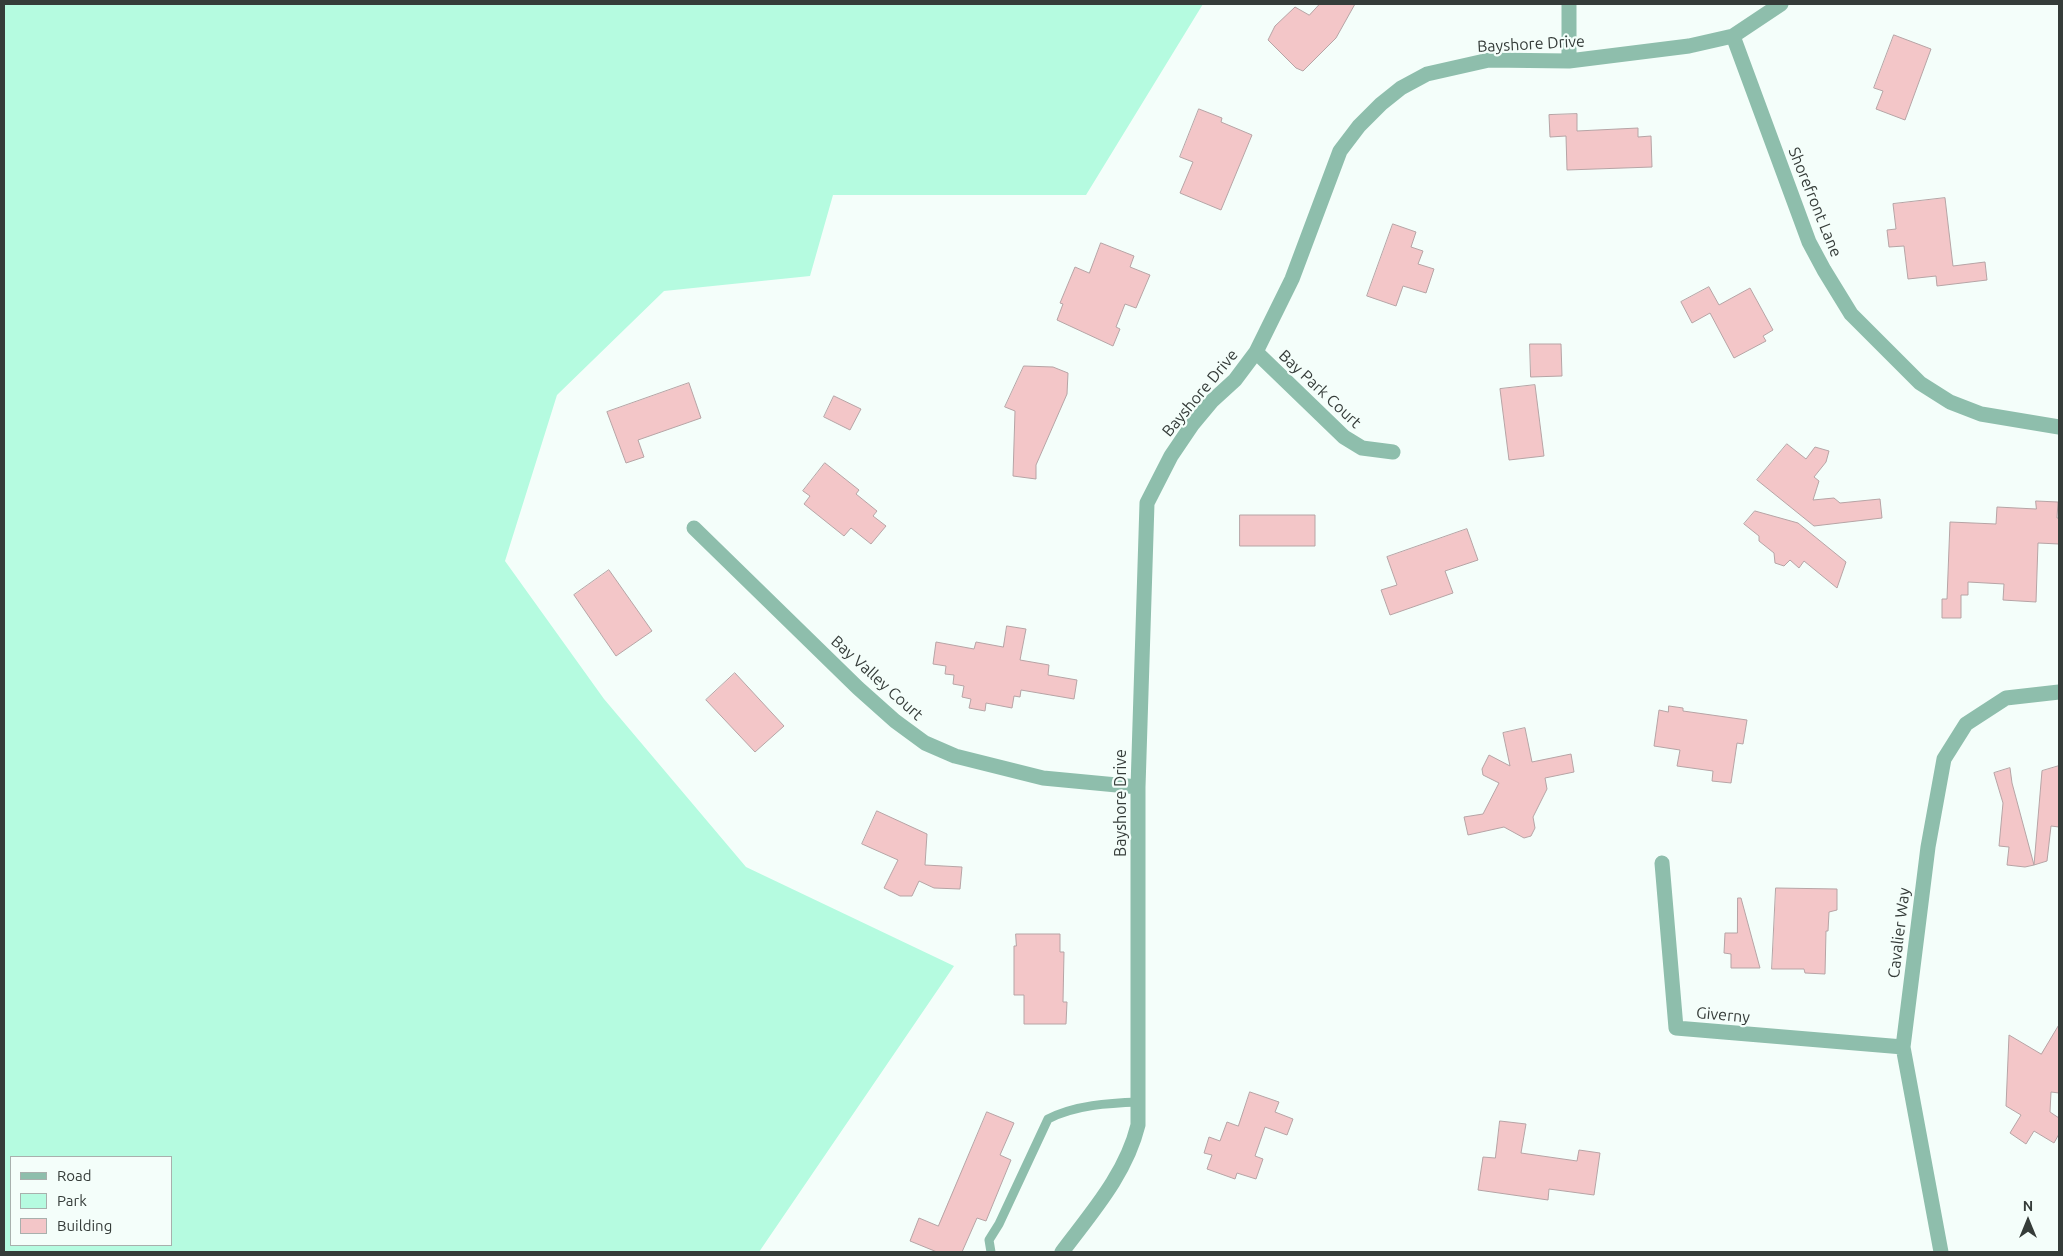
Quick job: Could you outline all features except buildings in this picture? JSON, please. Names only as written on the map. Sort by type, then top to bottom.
[{"type":"street","points":[[1569,4],[1569,61]]},
{"type":"street","name":"Bayshore Drive","points":[[1062,1252],[1115,1182],[1134,1142],[1138,1125],[1138,787],[1147,503],[1171,456],[1192,426],[1212,401],[1235,380],[1256,352],[1292,279],[1340,151],[1359,126],[1381,104],[1401,88],[1427,74],[1489,60],[1569,61],[1689,46],[1733,36],[1781,4]]},
{"type":"street","name":"Shorefront Lane","points":[[1733,36],[1809,242],[1851,314],[1920,383],[1950,402],[1981,414],[2059,427]]},
{"type":"street","name":"Bay Park Court","points":[[1256,352],[1344,437],[1362,448],[1393,452]]},
{"type":"street","name":"Bay Valley Court","points":[[694,528],[858,688],[895,721],[925,743],[955,756],[1043,778],[1138,787]]},
{"type":"street","name":"Cavalier Way","points":[[1941,1252],[1902,1047],[1928,847],[1944,759],[1966,724],[2006,698],[2059,692]]},
{"type":"street","name":"Giverny","points":[[1662,863],[1676,1028],[1902,1047]]},
{"type":"lane","points":[[991,1252],[989,1240],[999,1224],[1048,1119],[1056,1115],[1102,1104],[1139,1102]]},
{"type":"green space","points":[[4,4],[1203,4],[1086,195],[833,195],[810,276],[664,291],[557,395],[505,561],[604,699],[746,867],[954,966],[759,1252],[4,1252]]}]
